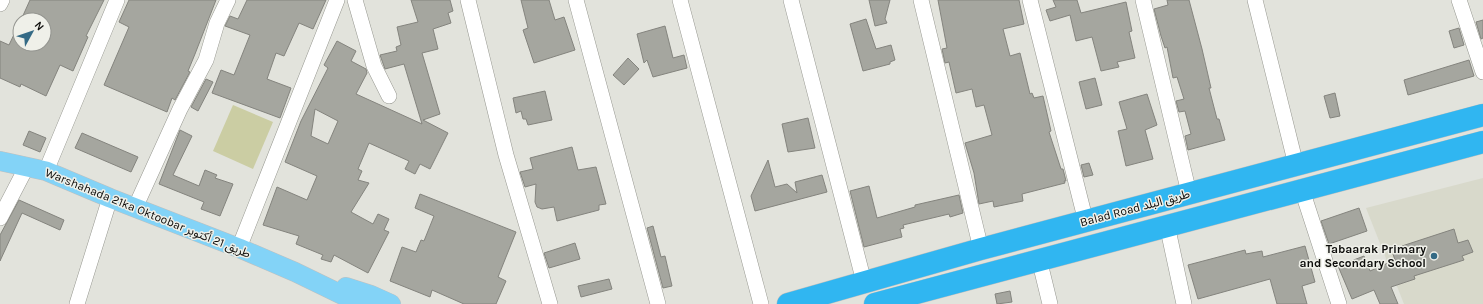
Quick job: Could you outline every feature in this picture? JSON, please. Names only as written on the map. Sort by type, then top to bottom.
[{"type":"highway","name":"Balad Road طريق البلد","points":[[788,304],[981,249],[1483,115]]},
{"type":"highway","name":"Balad Road طريق البلد","points":[[875,304],[988,275],[1039,259],[1483,142]]},
{"type":"main road","name":"Warshahada 21ka Oktoobar طريق 21 أكتوبر","points":[[0,161],[26,168],[46,171],[135,208],[239,248],[294,272]]},
{"type":"main road","points":[[294,272],[361,304]]},
{"type":"main road","points":[[294,272],[371,295],[391,304]]},
{"type":"street","points":[[0,4],[2,0]]},
{"type":"street","points":[[46,171],[117,0]]},
{"type":"street","points":[[135,208],[180,109],[206,60],[217,23],[228,0]]},
{"type":"street","points":[[239,248],[337,0]]},
{"type":"street","points":[[355,0],[374,66],[389,96]]},
{"type":"street","points":[[468,0],[506,155],[550,304]]},
{"type":"street","points":[[576,0],[658,304]]},
{"type":"street","points":[[680,0],[761,304]]},
{"type":"street","points":[[791,0],[864,282]]},
{"type":"street","points":[[921,0],[981,249]]},
{"type":"street","points":[[1030,0],[1086,222]]},
{"type":"street","points":[[1143,0],[1190,193]]},
{"type":"street","points":[[1255,0],[1296,165]]},
{"type":"street","points":[[1459,0],[1483,72]]},
{"type":"street","points":[[0,218],[26,168]]},
{"type":"street","points":[[1302,190],[1339,304]]},
{"type":"street","points":[[77,304],[110,198]]},
{"type":"street","points":[[1167,225],[1184,304]]},
{"type":"street","points":[[1039,259],[1050,304]]},
{"type":"shaded area","name":"Tabaarak Primary and Secondary School","points":[[1483,178],[1483,304],[1404,304],[1366,208]]},
{"type":"green space","points":[[233,105],[273,122],[253,169],[213,151]]},
{"type":"building","points":[[30,0],[104,0],[86,36],[88,37],[73,71],[60,65],[46,96],[21,84],[20,87],[0,78],[0,41],[9,45],[12,39],[12,52],[52,52],[52,12],[25,12]]},
{"type":"building","points":[[129,0],[216,0],[188,71],[190,72],[175,100],[172,98],[167,112],[104,85],[129,27],[119,22]]},
{"type":"building","points":[[247,0],[326,0],[313,29],[299,23],[284,56],[276,53],[267,79],[291,88],[280,118],[212,93],[221,70],[234,75],[250,35],[225,26],[230,16],[238,19]]},
{"type":"building","points":[[411,0],[450,0],[453,11],[448,13],[451,23],[433,29],[438,49],[422,53],[440,114],[423,120],[448,133],[430,169],[420,164],[415,174],[405,169],[409,161],[369,143],[358,169],[362,171],[358,180],[369,183],[351,212],[373,224],[378,214],[389,219],[384,230],[389,232],[368,273],[334,255],[331,262],[321,259],[323,255],[296,244],[299,236],[263,225],[277,187],[307,200],[317,176],[285,162],[301,121],[328,68],[324,65],[337,41],[356,51],[351,61],[366,69],[367,73],[356,94],[422,124],[404,64],[385,69],[380,55],[397,51],[396,47],[401,45],[397,27],[418,22]],"holes":[[[315,109],[338,121],[328,144],[311,136]]]},
{"type":"building","points":[[521,0],[549,0],[555,20],[564,17],[575,50],[534,63],[523,30],[528,28]]},
{"type":"building","points":[[869,0],[890,0],[885,19],[887,23],[875,26]]},
{"type":"building","points":[[938,0],[1019,0],[1024,24],[1003,29],[1010,56],[1020,53],[1030,94],[1032,93],[1034,98],[1043,96],[1051,131],[1049,132],[1061,169],[1063,169],[1066,181],[1064,181],[1065,183],[1022,194],[1023,201],[994,207],[993,201],[979,204],[974,173],[965,143],[992,135],[984,105],[976,107],[972,89],[956,93],[949,62],[945,63],[942,49],[947,48]]},
{"type":"building","points":[[1053,0],[1077,0],[1081,13],[1126,2],[1132,31],[1129,32],[1135,58],[1117,62],[1119,67],[1101,71],[1092,37],[1076,41],[1070,15],[1050,21],[1046,10],[1056,7]]},
{"type":"building","points":[[1167,0],[1189,0],[1211,88],[1209,88],[1217,119],[1219,119],[1225,140],[1188,150],[1185,136],[1191,134],[1185,111],[1179,112],[1176,101],[1184,99],[1177,77],[1173,78],[1167,47],[1165,48],[1154,9],[1168,5]]},
{"type":"building","points":[[866,19],[876,49],[891,45],[895,60],[890,62],[890,64],[863,71],[850,24]]},
{"type":"building","points":[[1483,20],[1483,38],[1481,39],[1476,22]]},
{"type":"building","points":[[665,26],[673,58],[684,55],[687,68],[653,77],[647,60],[644,63],[637,34]]},
{"type":"building","points":[[1459,28],[1464,45],[1454,48],[1449,31]]},
{"type":"building","points":[[628,58],[639,69],[624,85],[613,75]]},
{"type":"building","points":[[1469,60],[1474,76],[1408,95],[1404,80]]},
{"type":"building","points":[[1095,78],[1102,105],[1086,109],[1079,82]]},
{"type":"building","points":[[206,79],[213,82],[198,111],[191,107]]},
{"type":"building","points":[[545,91],[552,120],[528,125],[526,119],[523,119],[521,111],[516,113],[513,98]]},
{"type":"building","points":[[1335,93],[1340,116],[1330,118],[1324,96]]},
{"type":"building","points":[[1147,94],[1157,125],[1145,130],[1153,159],[1126,166],[1118,131],[1127,129],[1119,102]]},
{"type":"building","points":[[808,118],[815,148],[788,152],[782,124]]},
{"type":"building","points":[[180,130],[192,136],[173,175],[199,186],[205,170],[217,175],[215,178],[233,184],[220,216],[201,209],[204,202],[159,184]]},
{"type":"building","points":[[29,131],[46,138],[40,152],[23,145]]},
{"type":"building","points":[[82,133],[138,157],[131,172],[75,148]]},
{"type":"building","points":[[572,147],[578,170],[596,167],[606,204],[599,205],[599,210],[557,221],[554,207],[542,209],[537,207],[535,202],[536,184],[525,187],[520,172],[533,169],[530,158]]},
{"type":"building","points":[[768,160],[775,187],[787,184],[797,193],[795,182],[822,175],[827,192],[755,211],[751,196]]},
{"type":"building","points":[[1089,163],[1093,175],[1084,177],[1081,165]]},
{"type":"building","points":[[869,186],[877,218],[915,207],[915,205],[959,195],[963,213],[950,217],[949,214],[903,225],[904,228],[900,229],[902,237],[864,247],[850,191]]},
{"type":"building","points":[[420,194],[516,232],[498,277],[506,281],[496,304],[464,304],[432,290],[430,297],[390,281],[402,247],[416,252],[421,240],[424,241],[434,216],[415,208]]},
{"type":"building","points":[[19,200],[64,220],[60,230],[22,213],[0,261],[0,235]]},
{"type":"building","points":[[1359,208],[1367,231],[1329,244],[1321,221]]},
{"type":"building","points":[[653,226],[661,257],[665,256],[672,286],[663,288],[647,228]]},
{"type":"building","points":[[1454,229],[1458,243],[1468,240],[1473,252],[1462,256],[1464,260],[1414,276],[1415,279],[1391,287],[1398,304],[1380,304],[1374,290],[1352,299],[1338,266],[1364,256],[1370,271],[1395,260],[1393,254],[1403,250],[1402,246]]},
{"type":"building","points":[[575,243],[580,259],[549,268],[544,253]]},
{"type":"building","points":[[1305,246],[1315,282],[1302,286],[1307,304],[1277,304],[1270,279],[1198,299],[1188,265],[1245,250],[1246,254],[1262,251],[1263,257]]},
{"type":"building","points":[[609,279],[612,289],[581,297],[578,286]]},
{"type":"building","points":[[1010,291],[1012,302],[997,304],[995,294]]},
{"type":"place","name":"Tabaarak Primary and Secondary School","points":[[1434,256]]}]
